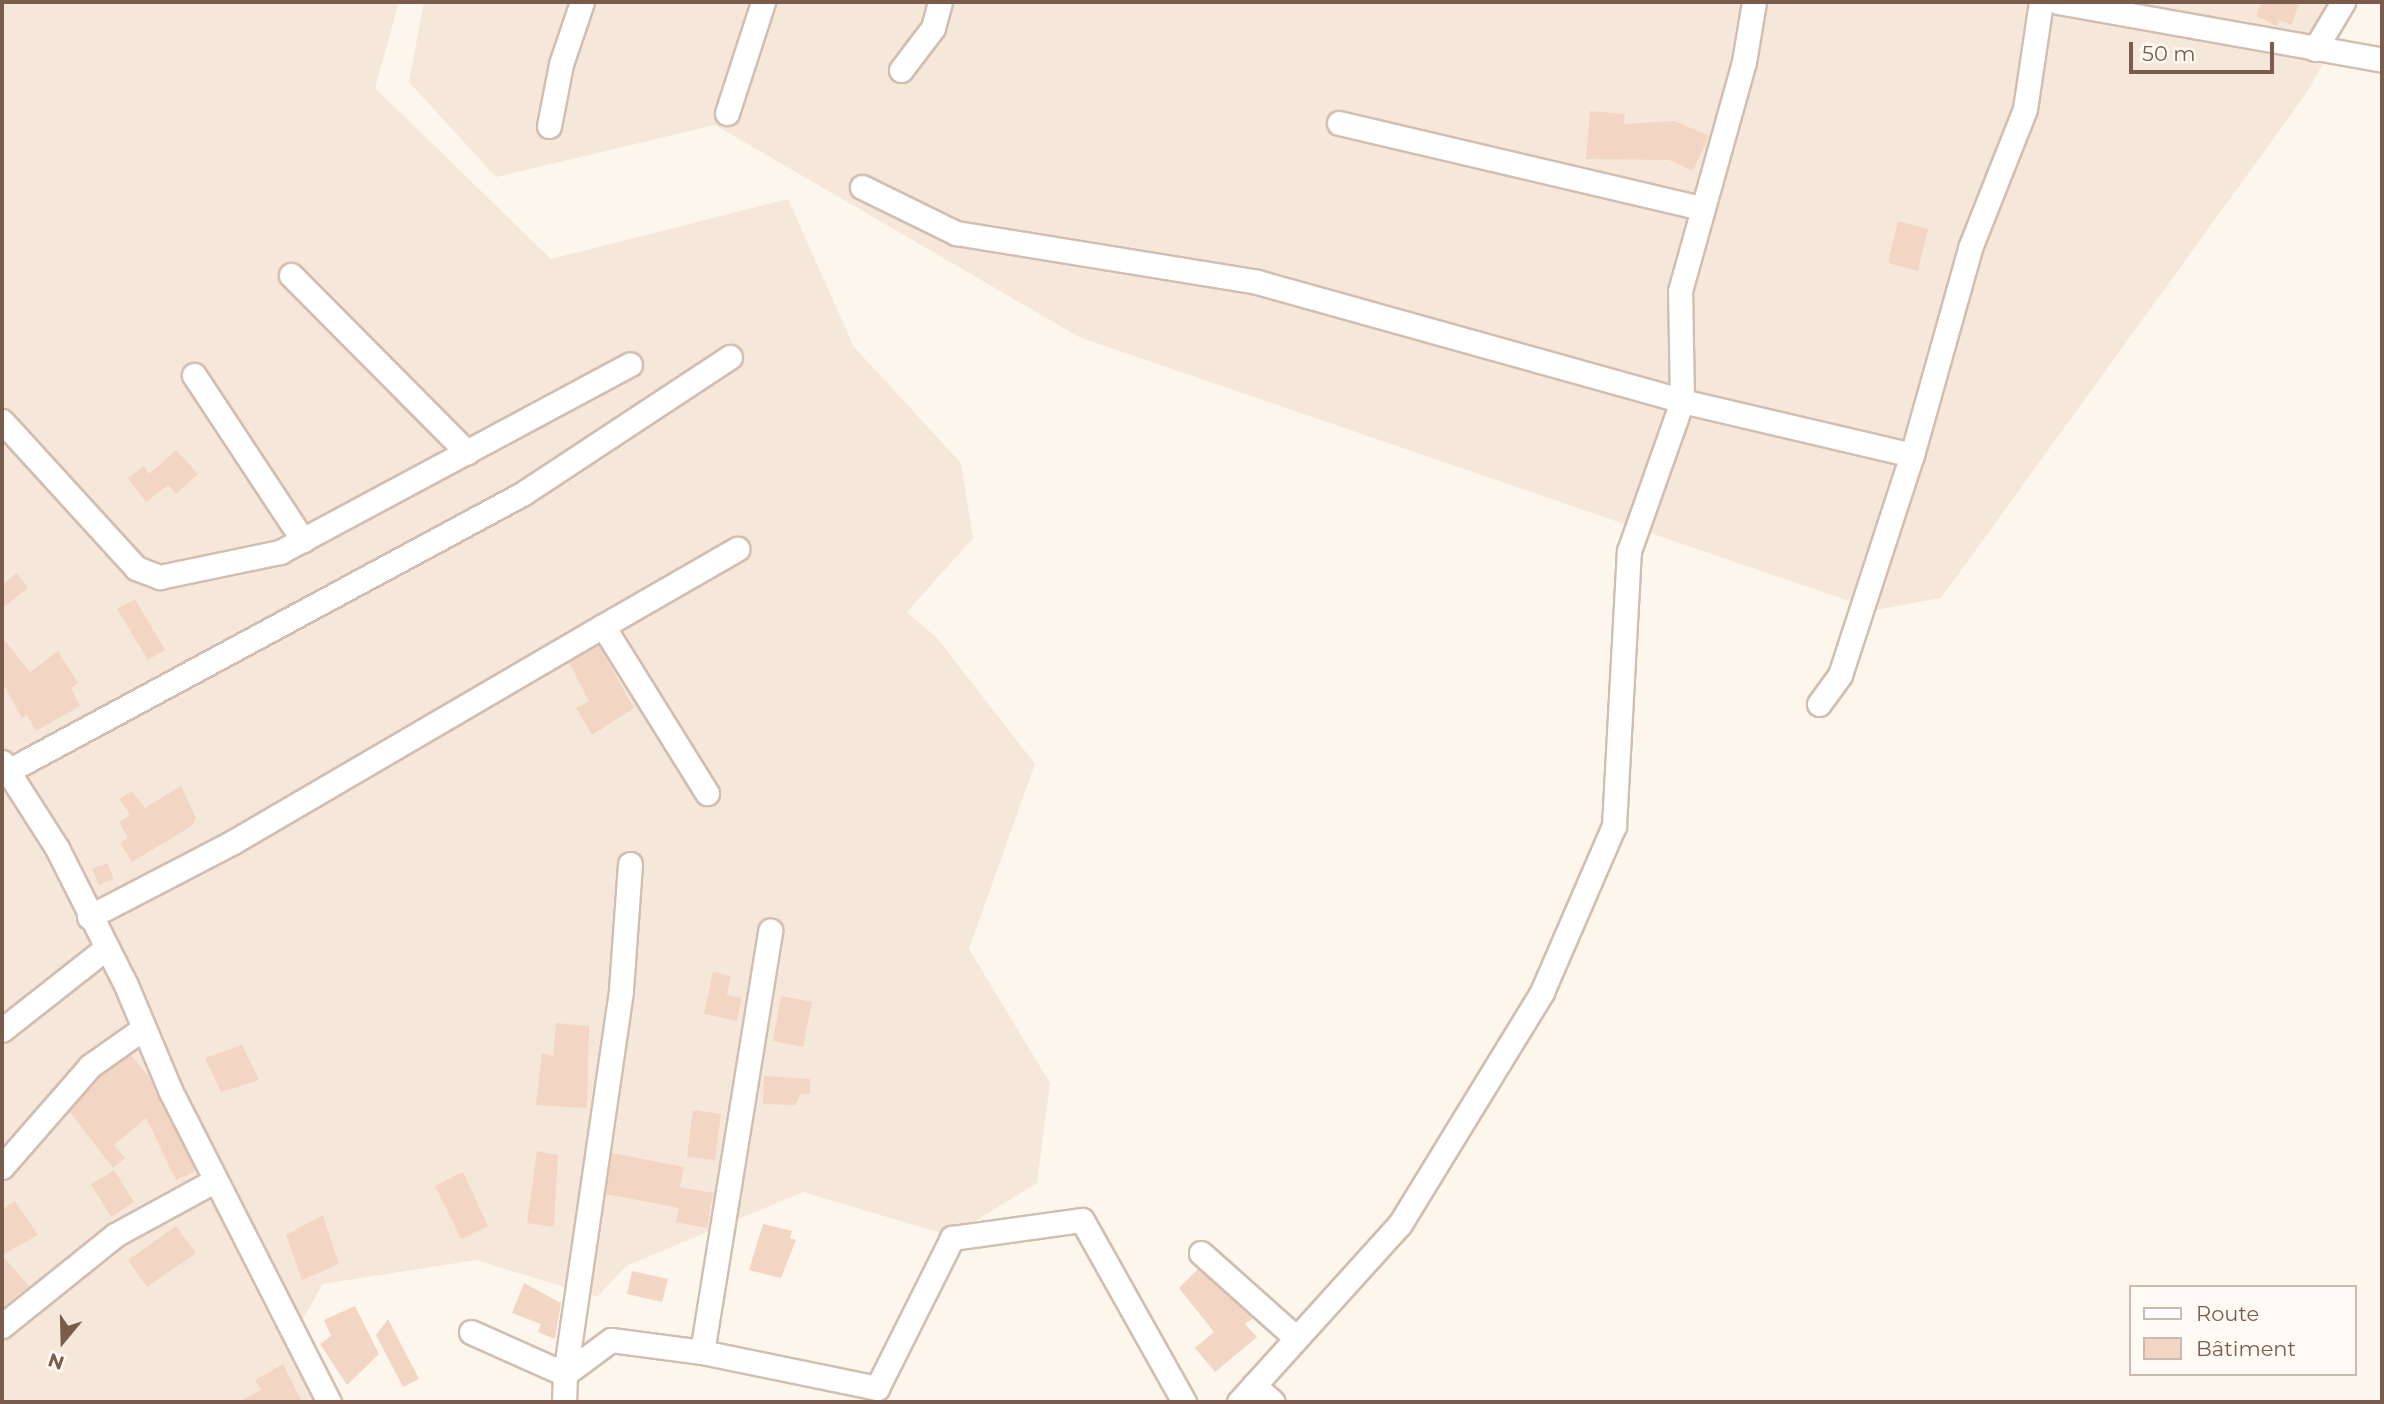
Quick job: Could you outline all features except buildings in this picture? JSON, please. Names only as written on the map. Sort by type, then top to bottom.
[{"type":"street","points":[[549,126],[561,64],[582,2]]},
{"type":"street","points":[[727,113],[763,2]]},
{"type":"street","points":[[901,70],[933,28],[940,2]]},
{"type":"street","points":[[1239,1402],[1400,1224],[1542,992],[1614,826],[1629,551],[1682,401],[1680,291],[1700,208],[1744,62],[1755,2]]},
{"type":"street","points":[[1819,704],[1840,675],[1912,455],[1969,248],[2025,109],[2041,2]]},
{"type":"street","points":[[2058,2],[2165,11],[2315,49],[2382,60]]},
{"type":"street","points":[[2315,49],[2343,2]]},
{"type":"street","points":[[1339,123],[1700,208]]},
{"type":"street","points":[[862,187],[956,233],[1257,282],[1682,401],[1912,455]]},
{"type":"street","points":[[291,275],[467,452]]},
{"type":"street","points":[[329,1402],[215,1181],[141,1030],[126,985],[89,917],[57,848],[5,766],[522,494],[730,357]]},
{"type":"street","points":[[2,421],[136,568],[147,573],[176,575],[280,552],[630,364]]},
{"type":"street","points":[[194,375],[303,540]]},
{"type":"street","points":[[89,917],[233,842],[737,549]]},
{"type":"street","points":[[603,626],[707,793]]},
{"type":"street","points":[[564,1402],[565,1374],[621,991],[630,864]]},
{"type":"street","points":[[702,1352],[770,930]]},
{"type":"street","points":[[2,1030],[105,948]]},
{"type":"street","points":[[2,1167],[90,1066],[141,1030]]},
{"type":"street","points":[[2,1326],[115,1235],[215,1181]]},
{"type":"street","points":[[565,1374],[611,1340],[702,1352],[877,1388],[952,1238],[1082,1220],[1184,1402]]},
{"type":"street","points":[[1201,1253],[1297,1338]]},
{"type":"street","points":[[471,1332],[565,1374]]},
{"type":"street","points":[[1254,1385],[1273,1402]]},
{"type":"shaded area","points":[[2,2],[399,2],[375,88],[551,259],[788,199],[854,347],[961,463],[973,538],[907,612],[937,638],[1035,764],[969,949],[1050,1083],[1037,1183],[951,1236],[803,1192],[626,1266],[597,1297],[476,1260],[323,1284],[295,1333],[325,1402],[2,1402]]},
{"type":"shaded area","points":[[424,2],[2359,2],[2305,95],[1941,598],[1875,610],[1079,337],[715,125],[496,177],[409,82]]}]
